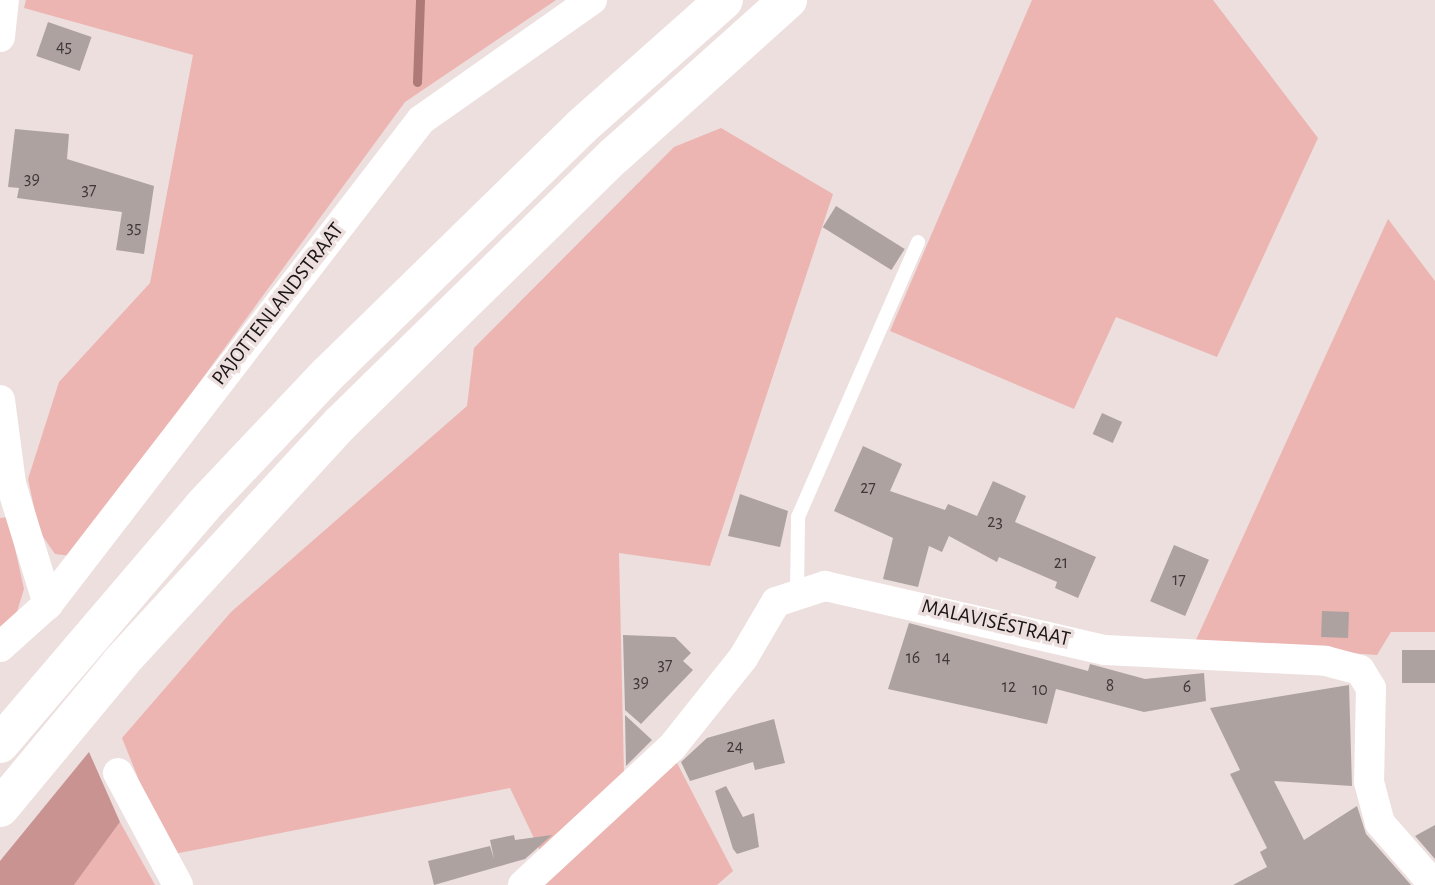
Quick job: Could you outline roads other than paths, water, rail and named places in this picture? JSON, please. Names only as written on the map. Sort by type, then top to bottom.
[{"type":"highway","points":[[0,744],[203,506],[327,375],[581,127],[724,0]]},
{"type":"highway","points":[[0,808],[121,662],[340,424],[614,156],[788,0]]},
{"type":"street","points":[[0,37],[4,0]]},
{"type":"street","name":"PAJOTTENLANDSTRAAT","points":[[0,647],[48,604],[421,120],[592,0]]},
{"type":"street","points":[[0,400],[11,484],[48,604]]},
{"type":"street","name":"MALAVISÉSTRAAT","points":[[523,885],[672,747],[743,658],[776,602],[797,592],[825,586],[1105,650],[1326,661],[1360,670],[1371,688],[1369,782],[1380,823],[1434,885]]},
{"type":"street","points":[[118,774],[178,885]]},
{"type":"lane","points":[[797,592],[798,517],[918,242]]},
{"type":"waterway","points":[[417,82],[420,0]]}]
